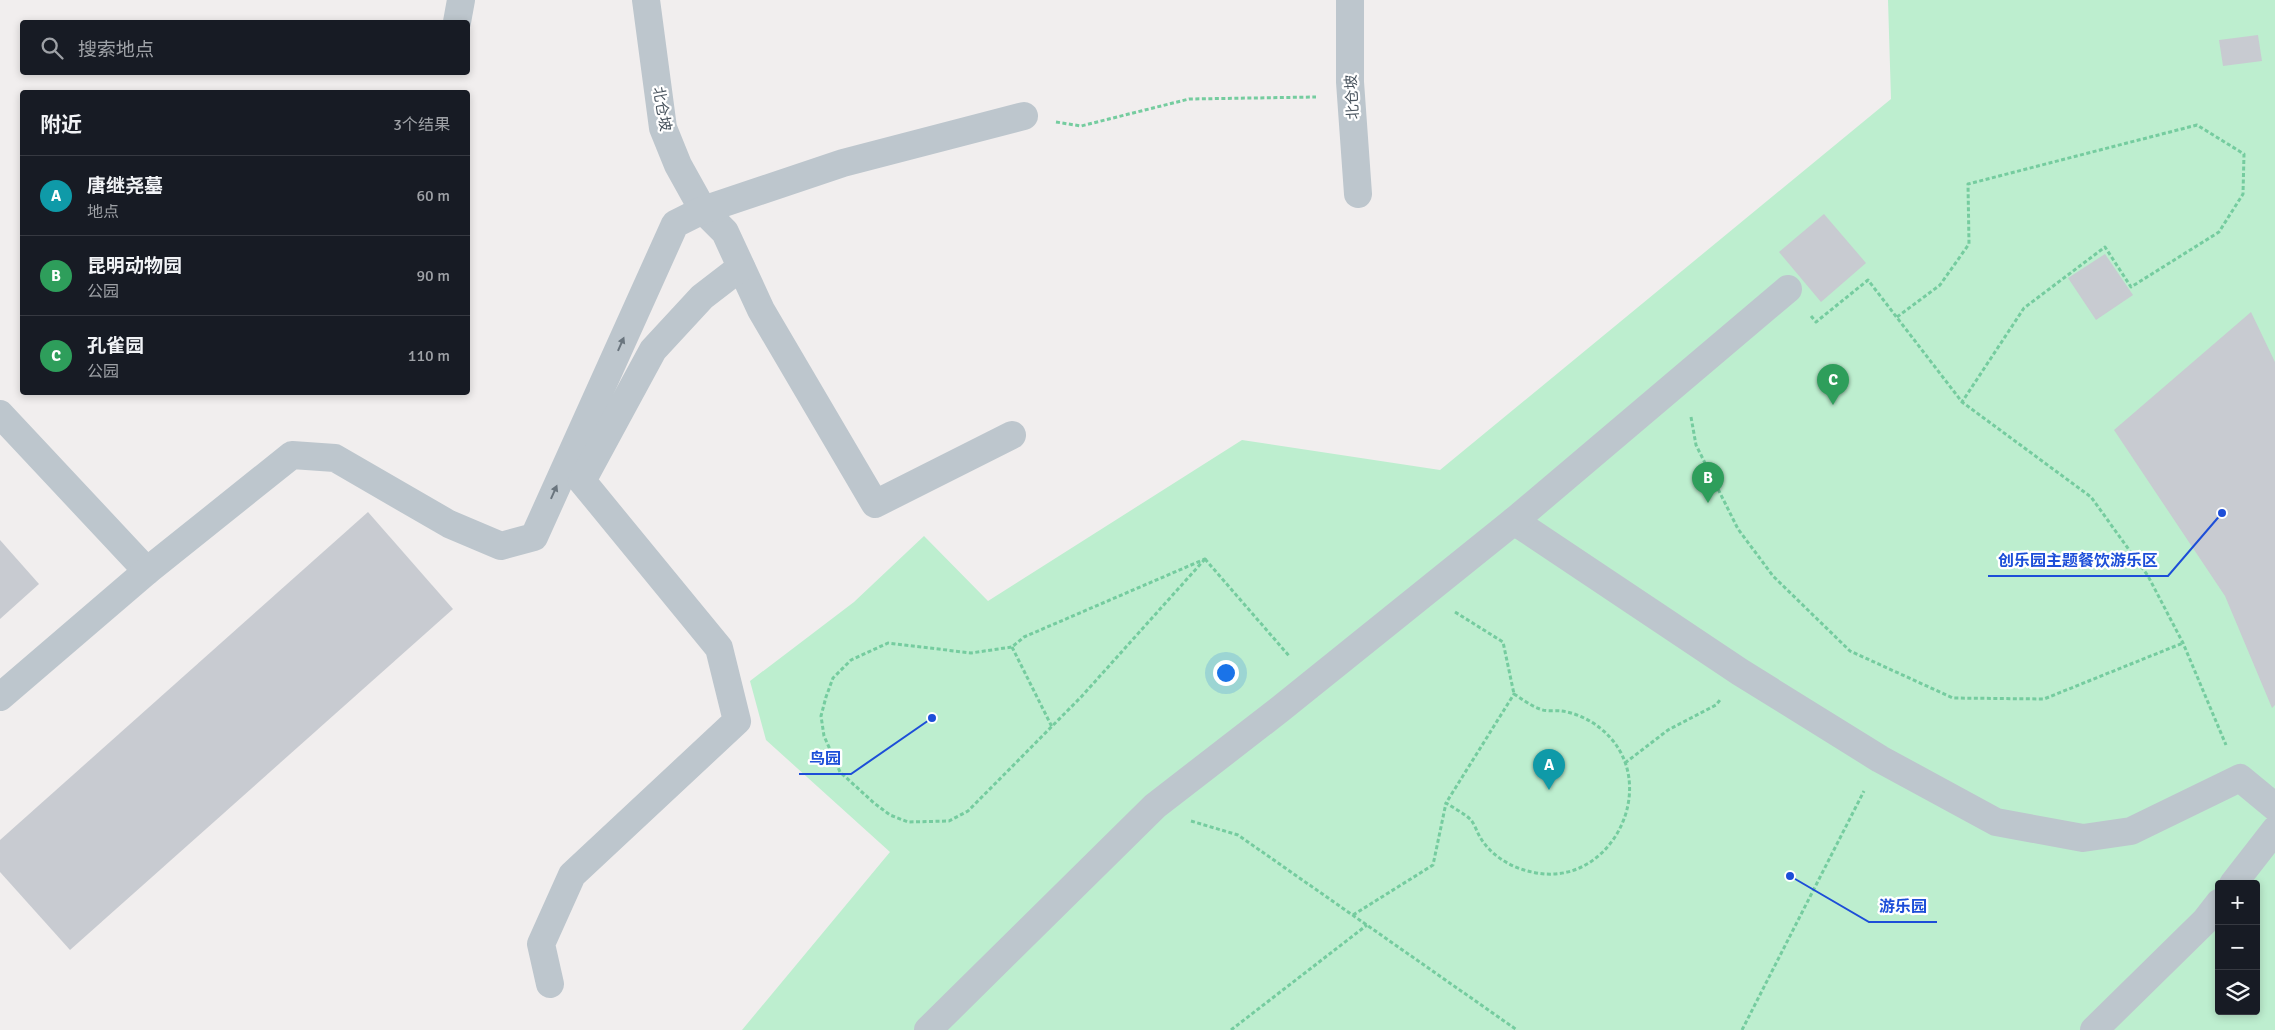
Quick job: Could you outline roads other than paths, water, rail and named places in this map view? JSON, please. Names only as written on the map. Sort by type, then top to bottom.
[{"type":"street","points":[[457,20],[460,0]]},
{"type":"street","name":"北仓坡","points":[[646,0],[663,128],[678,165],[703,210],[725,232],[761,310],[875,504],[1012,435]]},
{"type":"street","name":"北仓坡","points":[[1350,0],[1352,96],[1358,194]]},
{"type":"street","points":[[0,697],[147,571],[292,455],[335,458],[449,524],[501,546],[534,537],[675,224],[703,210],[843,162],[1024,116]]},
{"type":"street","points":[[550,984],[541,944],[572,875],[736,721],[720,648],[582,481],[653,350],[702,297],[741,267]]},
{"type":"street","points":[[928,1030],[1155,806],[1426,593],[1788,289]]},
{"type":"street","points":[[0,414],[147,571]]},
{"type":"street","points":[[1514,521],[1740,672],[1880,759],[1996,822],[2083,838],[2130,831],[2240,778],[2275,807]]},
{"type":"street","points":[[2237,880],[2275,830]]},
{"type":"street","points":[[2094,1030],[2205,921],[2215,908]]},
{"type":"place","name":"孔雀园","points":[[1833,405]]},
{"type":"place","name":"昆明动物园","points":[[1708,503]]},
{"type":"place","name":"创乐园主题餐饮游乐区","points":[[2222,513]]},
{"type":"place","name":"鸟园","points":[[932,718]]},
{"type":"place","name":"唐继尧墓","points":[[1549,790]]},
{"type":"place","name":"游乐园","points":[[1790,876]]}]
